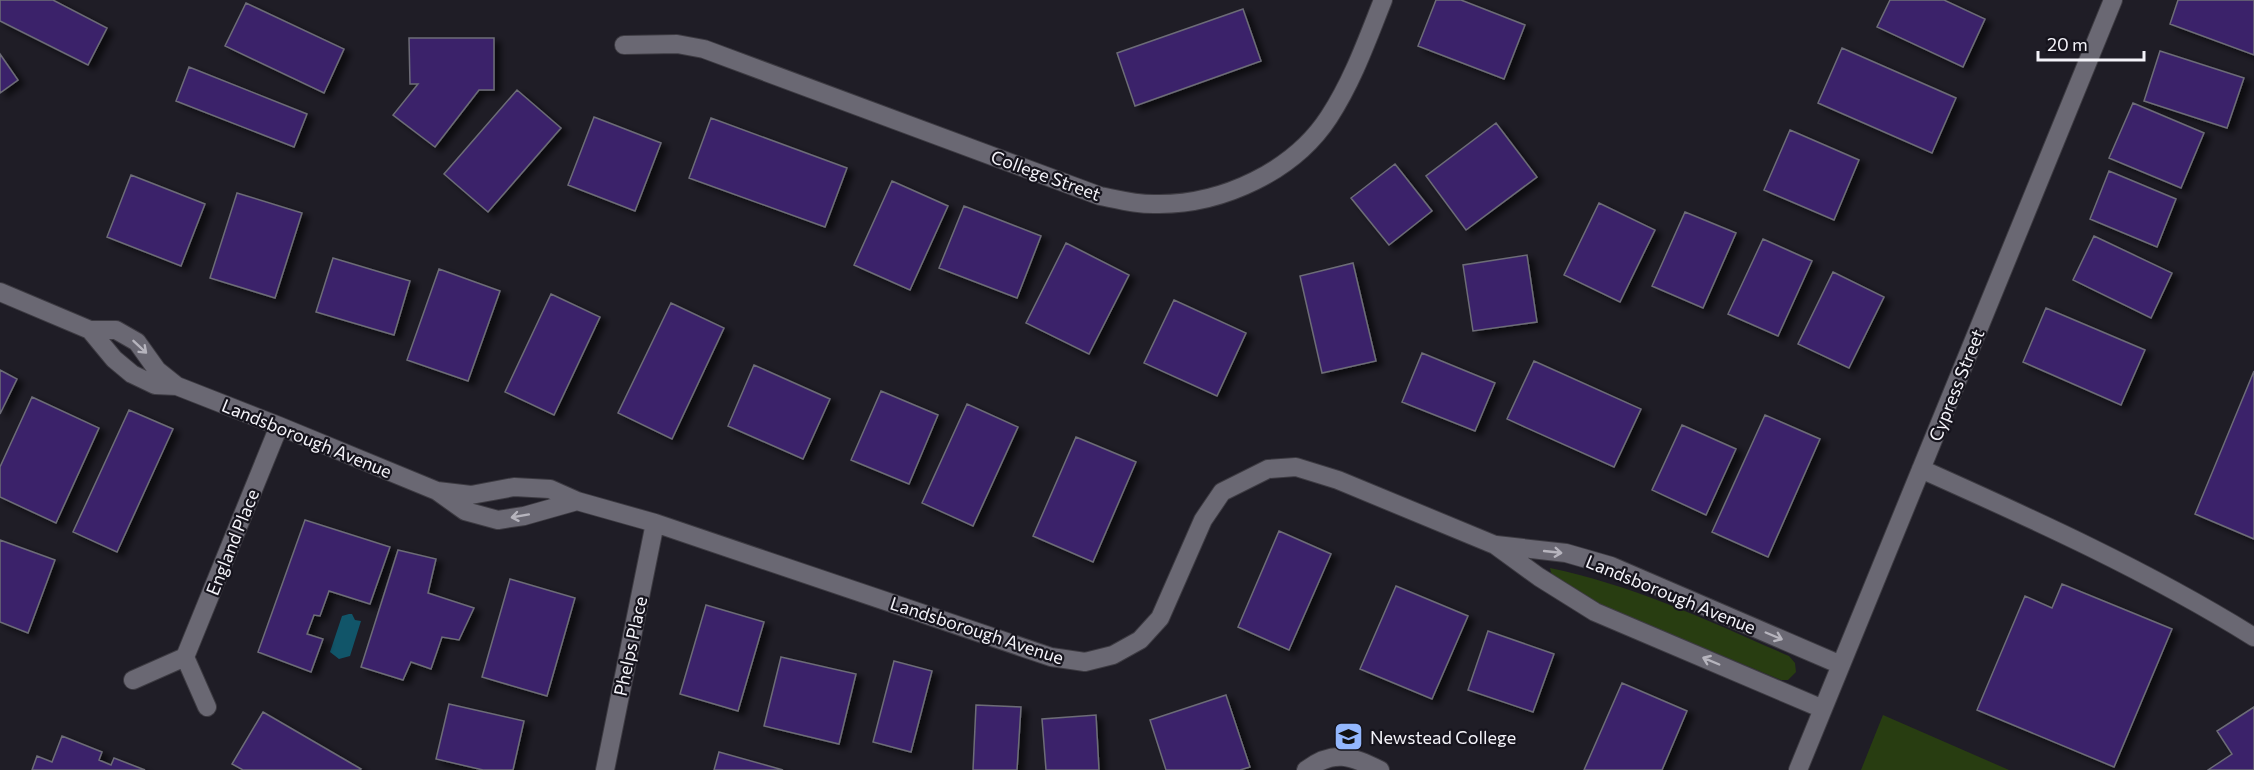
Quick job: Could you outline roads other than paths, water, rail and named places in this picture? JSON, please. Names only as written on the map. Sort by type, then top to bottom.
[{"type":"street","name":"College Street","points":[[624,45],[677,44],[704,49],[1100,196],[1140,203],[1190,203],[1249,184],[1281,165],[1305,144],[1327,119],[1349,84],[1383,0]]},
{"type":"street","name":"Cypress Street","points":[[1798,770],[2113,0]]},
{"type":"street","name":"Landsborough Avenue","points":[[0,292],[90,330],[116,330],[137,342],[157,369],[177,387]]},
{"type":"street","name":"Landsborough Avenue","points":[[90,330],[114,359],[132,374],[155,385],[177,387],[279,426],[437,491],[465,512],[498,520],[524,516],[577,501]]},
{"type":"street","name":"England Place","points":[[185,657],[279,426]]},
{"type":"street","name":"Landsborough Avenue","points":[[437,491],[471,495],[514,487],[550,489],[577,501],[655,523],[1051,657],[1085,662],[1113,656],[1140,640],[1160,618],[1203,520],[1222,492],[1268,469],[1296,467],[1338,480],[1495,545],[1539,577],[1595,612],[1823,709]]},
{"type":"street","points":[[1921,469],[2084,543],[2210,609],[2254,637]]},
{"type":"street","name":"Phelps Place","points":[[605,770],[655,523]]},
{"type":"street","name":"Landsborough Avenue","points":[[1495,545],[1566,553],[1611,566],[1841,665]]},
{"type":"street","points":[[133,680],[185,657],[207,707]]},
{"type":"street","points":[[1306,770],[1316,763],[1337,756],[1358,759],[1380,770]]},
{"type":"water","points":[[352,614],[355,620],[361,621],[350,656],[339,659],[330,652],[342,616]]},
{"type":"place","name":"Newstead College","points":[[1349,737]]}]
